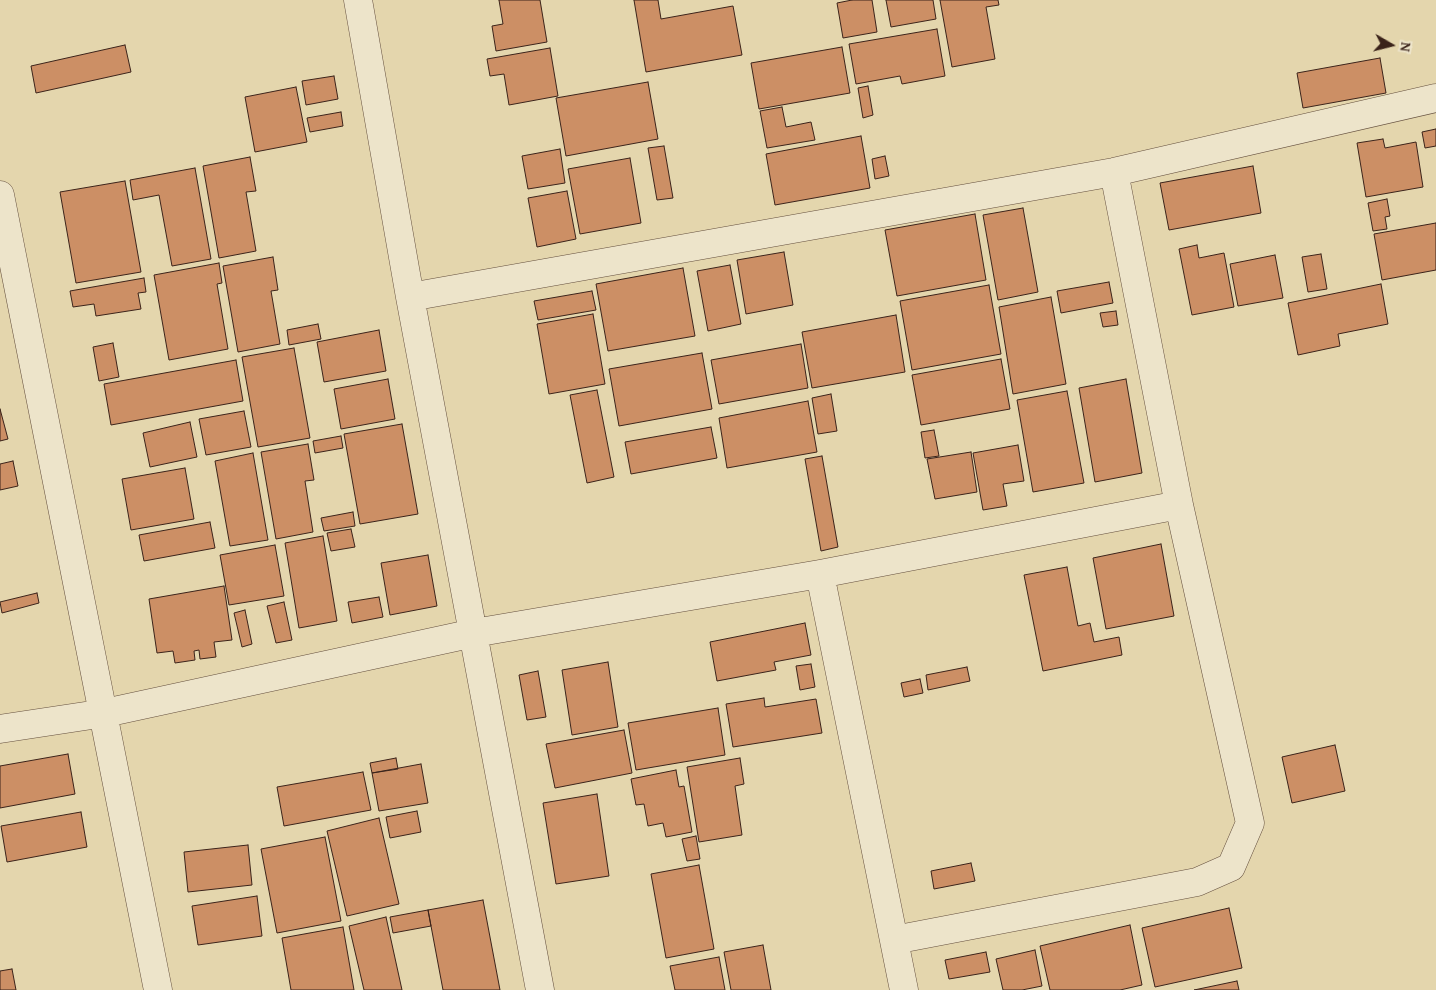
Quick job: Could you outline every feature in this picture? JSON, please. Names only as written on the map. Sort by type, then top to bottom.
[{"type":"street","points":[[358,0],[410,297],[540,990]]},
{"type":"street","points":[[410,297],[1114,172],[1436,98]]},
{"type":"street","points":[[894,940],[1197,882],[1231,867],[1250,823],[1179,505],[1114,172]]},
{"type":"street","points":[[0,195],[105,713],[158,990]]},
{"type":"street","points":[[0,729],[105,713],[474,634],[820,574],[1179,505]]},
{"type":"street","points":[[820,574],[904,990]]},
{"type":"building","points":[[499,0],[540,0],[547,42],[496,51],[492,26],[503,24]]},
{"type":"building","points":[[634,0],[658,0],[661,19],[733,6],[742,55],[646,72]]},
{"type":"building","points":[[852,0],[872,0],[877,32],[843,38],[837,3]]},
{"type":"building","points":[[886,0],[933,0],[936,19],[891,27]]},
{"type":"building","points":[[940,0],[998,0],[999,5],[986,7],[995,59],[952,67]]},
{"type":"building","points":[[937,29],[945,76],[902,84],[900,76],[856,84],[849,44]]},
{"type":"building","points":[[125,45],[131,72],[36,93],[31,66]]},
{"type":"building","points":[[842,47],[850,93],[759,109],[751,63]]},
{"type":"building","points":[[550,48],[558,96],[509,105],[504,74],[490,76],[487,59]]},
{"type":"building","points":[[1380,58],[1386,93],[1303,108],[1297,73]]},
{"type":"building","points":[[334,76],[338,99],[306,105],[302,81]]},
{"type":"building","points":[[648,82],[658,139],[566,156],[556,98]]},
{"type":"building","points":[[868,86],[873,115],[863,118],[858,88]]},
{"type":"building","points":[[296,87],[307,142],[255,152],[245,97]]},
{"type":"building","points":[[782,107],[786,127],[811,122],[815,140],[767,148],[760,111]]},
{"type":"building","points":[[341,112],[343,126],[310,132],[307,118]]},
{"type":"building","points":[[1436,129],[1436,146],[1425,148],[1422,132]]},
{"type":"building","points":[[861,136],[870,188],[775,205],[766,154]]},
{"type":"building","points":[[1383,139],[1385,148],[1416,142],[1423,187],[1366,197],[1357,143]]},
{"type":"building","points":[[664,146],[673,198],[657,200],[648,148]]},
{"type":"building","points":[[560,149],[565,183],[528,189],[522,156]]},
{"type":"building","points":[[885,156],[889,176],[875,179],[872,159]]},
{"type":"building","points":[[250,157],[256,191],[246,192],[256,251],[219,258],[203,166]]},
{"type":"building","points":[[630,158],[641,223],[580,234],[568,169]]},
{"type":"building","points":[[1253,166],[1261,213],[1169,230],[1160,183]]},
{"type":"building","points":[[195,168],[211,259],[172,266],[159,195],[133,200],[130,180]]},
{"type":"building","points":[[125,181],[141,272],[76,283],[60,192]]},
{"type":"building","points":[[567,191],[576,239],[537,247],[528,198]]},
{"type":"building","points":[[1387,199],[1390,216],[1385,217],[1387,229],[1373,231],[1368,203]]},
{"type":"building","points":[[1023,208],[1038,292],[998,300],[983,215]]},
{"type":"building","points":[[975,214],[986,280],[897,296],[885,230]]},
{"type":"building","points":[[1436,223],[1436,270],[1382,280],[1374,234]]},
{"type":"building","points":[[1197,245],[1199,258],[1224,253],[1234,307],[1192,315],[1179,249]]},
{"type":"building","points":[[784,252],[793,305],[746,314],[737,260]]},
{"type":"building","points":[[1321,254],[1327,289],[1308,292],[1302,257]]},
{"type":"building","points":[[1275,255],[1283,298],[1238,306],[1230,264]]},
{"type":"building","points":[[273,257],[278,290],[271,291],[280,344],[238,352],[223,266]]},
{"type":"building","points":[[219,263],[222,283],[217,284],[228,349],[169,360],[154,275]]},
{"type":"building","points":[[730,265],[741,324],[708,331],[697,271]]},
{"type":"building","points":[[683,268],[695,336],[608,351],[596,284]]},
{"type":"building","points":[[144,278],[146,292],[138,293],[141,309],[96,316],[94,304],[73,307],[70,291]]},
{"type":"building","points":[[1109,282],[1113,303],[1061,313],[1057,291]]},
{"type":"building","points":[[1381,284],[1388,324],[1338,334],[1340,346],[1298,355],[1288,303]]},
{"type":"building","points":[[989,285],[1001,354],[912,370],[900,301]]},
{"type":"building","points":[[592,291],[596,310],[538,320],[534,301]]},
{"type":"building","points":[[1051,297],[1066,384],[1013,394],[999,307]]},
{"type":"building","points":[[1116,311],[1118,325],[1103,327],[1100,313]]},
{"type":"building","points":[[593,314],[605,384],[549,394],[537,324]]},
{"type":"building","points":[[896,315],[905,372],[812,388],[802,332]]},
{"type":"building","points":[[318,324],[321,339],[289,345],[287,330]]},
{"type":"building","points":[[379,330],[386,371],[324,382],[317,342]]},
{"type":"building","points":[[113,343],[119,377],[99,381],[93,347]]},
{"type":"building","points":[[801,344],[808,388],[719,404],[711,360]]},
{"type":"building","points":[[294,348],[310,438],[258,447],[242,357]]},
{"type":"building","points":[[702,353],[712,409],[619,426],[609,369]]},
{"type":"building","points":[[1001,359],[1010,409],[921,425],[912,375]]},
{"type":"building","points":[[236,360],[243,401],[111,425],[104,384]]},
{"type":"building","points":[[388,379],[395,419],[341,429],[334,389]]},
{"type":"building","points":[[1126,379],[1142,473],[1095,482],[1079,388]]},
{"type":"building","points":[[597,390],[614,477],[587,483],[570,395]]},
{"type":"building","points":[[1067,391],[1084,483],[1033,492],[1017,400]]},
{"type":"building","points":[[831,394],[837,431],[818,434],[812,398]]},
{"type":"building","points":[[808,401],[817,452],[727,468],[719,418]]},
{"type":"building","points":[[0,409],[8,439],[0,441]]},
{"type":"building","points":[[244,411],[251,447],[206,455],[199,419]]},
{"type":"building","points":[[190,422],[197,457],[150,467],[143,433]]},
{"type":"building","points":[[402,424],[418,514],[360,524],[344,434]]},
{"type":"building","points":[[711,427],[717,458],[631,474],[625,442]]},
{"type":"building","points":[[934,430],[939,456],[925,458],[921,432]]},
{"type":"building","points":[[341,436],[343,448],[315,453],[313,441]]},
{"type":"building","points":[[308,444],[314,480],[305,481],[313,532],[276,539],[261,452]]},
{"type":"building","points":[[1018,445],[1024,481],[1003,484],[1007,506],[983,510],[973,453]]},
{"type":"building","points":[[971,452],[977,492],[935,499],[927,459]]},
{"type":"building","points":[[253,453],[268,540],[230,546],[215,461]]},
{"type":"building","points":[[822,456],[838,547],[821,551],[805,459]]},
{"type":"building","points":[[13,461],[18,486],[0,490],[0,464]]},
{"type":"building","points":[[185,468],[194,519],[131,530],[122,479]]},
{"type":"building","points":[[353,512],[355,526],[324,531],[321,518]]},
{"type":"building","points":[[210,522],[215,548],[144,561],[139,535]]},
{"type":"building","points":[[351,529],[355,547],[331,551],[327,533]]},
{"type":"building","points":[[323,536],[337,621],[299,628],[285,543]]},
{"type":"building","points":[[1161,544],[1174,616],[1106,629],[1093,558]]},
{"type":"building","points":[[275,545],[284,596],[229,605],[220,555]]},
{"type":"building","points":[[428,555],[437,606],[390,615],[381,563]]},
{"type":"building","points":[[1067,567],[1078,626],[1090,623],[1094,642],[1119,637],[1122,655],[1043,671],[1024,575]]},
{"type":"building","points":[[224,586],[232,640],[214,642],[216,657],[200,659],[199,650],[194,651],[195,660],[175,663],[173,651],[157,653],[149,599]]},
{"type":"building","points":[[37,593],[39,603],[2,613],[0,602]]},
{"type":"building","points":[[379,597],[383,617],[352,623],[348,602]]},
{"type":"building","points":[[284,602],[292,640],[276,643],[267,606]]},
{"type":"building","points":[[245,610],[252,644],[242,647],[234,613]]},
{"type":"building","points":[[805,623],[811,655],[774,662],[776,670],[717,681],[710,642]]},
{"type":"building","points":[[608,662],[618,727],[572,735],[562,670]]},
{"type":"building","points":[[811,664],[815,687],[800,690],[796,666]]},
{"type":"building","points":[[967,667],[970,681],[928,690],[926,675]]},
{"type":"building","points":[[538,671],[546,717],[527,720],[519,675]]},
{"type":"building","points":[[920,679],[923,693],[904,697],[901,683]]},
{"type":"building","points":[[764,698],[765,707],[816,699],[822,733],[733,747],[726,704]]},
{"type":"building","points":[[718,708],[725,755],[636,770],[628,723]]},
{"type":"building","points":[[624,730],[632,773],[555,788],[546,744]]},
{"type":"building","points":[[1335,745],[1345,791],[1292,803],[1282,757]]},
{"type":"building","points":[[68,754],[75,794],[0,808],[0,766]]},
{"type":"building","points":[[396,758],[398,769],[372,773],[370,763]]},
{"type":"building","points":[[740,758],[744,784],[735,786],[742,835],[699,842],[687,767]]},
{"type":"building","points":[[421,764],[428,803],[379,811],[372,773]]},
{"type":"building","points":[[676,770],[679,787],[684,786],[692,832],[666,837],[663,823],[648,826],[644,804],[636,805],[631,779]]},
{"type":"building","points":[[363,772],[371,810],[284,826],[277,787]]},
{"type":"building","points":[[597,794],[609,876],[556,884],[543,803]]},
{"type":"building","points":[[417,811],[421,832],[390,838],[386,817]]},
{"type":"building","points":[[81,812],[87,847],[7,862],[1,826]]},
{"type":"building","points":[[379,818],[399,904],[347,916],[327,831]]},
{"type":"building","points":[[696,836],[700,859],[687,861],[682,839]]},
{"type":"building","points":[[325,837],[341,921],[277,933],[261,849]]},
{"type":"building","points":[[248,845],[252,885],[188,892],[184,852]]},
{"type":"building","points":[[971,863],[975,881],[934,889],[931,871]]},
{"type":"building","points":[[699,865],[714,949],[666,958],[651,874]]},
{"type":"building","points":[[257,896],[262,936],[198,945],[192,906]]},
{"type":"building","points":[[483,900],[500,990],[443,990],[428,910]]},
{"type":"building","points":[[1229,908],[1242,968],[1155,987],[1142,928]]},
{"type":"building","points":[[428,910],[431,926],[393,933],[390,917]]},
{"type":"building","points":[[386,917],[402,990],[364,990],[349,926]]},
{"type":"building","points":[[1130,925],[1142,985],[1120,990],[1050,990],[1040,946]]},
{"type":"building","points":[[343,927],[354,990],[291,990],[282,938]]},
{"type":"building","points":[[763,945],[771,990],[731,990],[724,952]]},
{"type":"building","points":[[1035,950],[1042,986],[1022,990],[1003,990],[996,959]]},
{"type":"building","points":[[986,952],[990,972],[949,979],[945,960]]},
{"type":"building","points":[[719,957],[725,990],[675,990],[670,966]]},
{"type":"building","points":[[12,969],[16,990],[0,990],[0,971]]},
{"type":"building","points":[[1237,981],[1239,990],[1194,990]]}]
